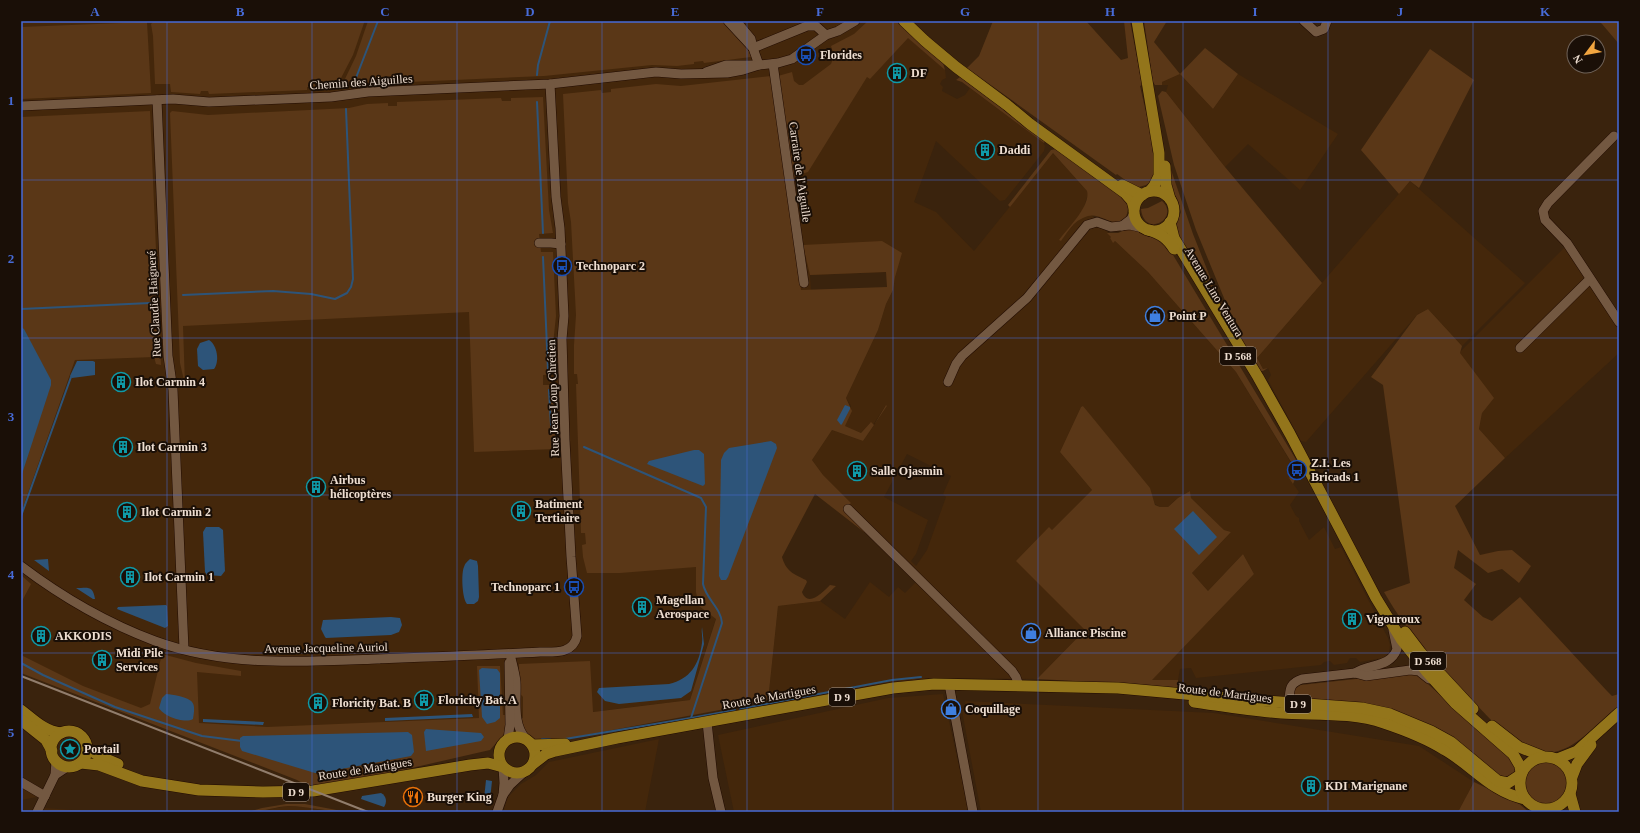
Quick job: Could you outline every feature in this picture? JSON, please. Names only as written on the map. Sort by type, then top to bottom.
[{"type":"main road","points":[[904,21],[956,67],[1007,105],[1036,129],[1125,193],[1132,201],[1138,223],[1146,229],[1156,231],[1163,229],[1170,222],[1174,212],[1166,185],[1165,156],[1152,105]]},
{"type":"main road","points":[[1134,210],[1137,199],[1146,193],[1158,180],[1160,166],[1152,105],[1136,21]]},
{"type":"main road","points":[[1007,105],[1058,138],[1124,187],[1146,193],[1159,191],[1170,199]]},
{"type":"main road","name":"Avenue Lino Ventura","points":[[1170,222],[1174,238],[1258,377],[1300,454]]},
{"type":"main road","name":"Avenue Lino Ventura","points":[[1146,229],[1160,233],[1170,244],[1235,352],[1300,454]]},
{"type":"main road","name":"D 568","points":[[1300,454],[1389,621],[1414,656],[1445,692],[1513,754],[1520,766],[1521,774]]},
{"type":"main road","name":"D 568","points":[[1345,538],[1379,597],[1426,658],[1470,707],[1519,747],[1542,756]]},
{"type":"main road","name":"Route de Martigues","points":[[528,768],[546,754],[617,738],[893,688],[948,684],[1118,688],[1362,708],[1390,714],[1431,731],[1451,742],[1498,780],[1508,782],[1521,774]]},
{"type":"main road","name":"Route de Martigues","points":[[1069,688],[1145,696],[1246,710],[1356,717],[1383,722],[1445,749],[1497,789],[1525,799]]},
{"type":"main road","points":[[21,710],[44,729],[51,732],[61,733],[68,731],[80,735],[84,739],[87,748],[86,755],[76,766],[67,767],[56,761],[46,740],[21,720]]},
{"type":"main road","points":[[1557,759],[1577,751],[1619,713]]},
{"type":"main road","points":[[1572,777],[1564,763],[1557,759],[1542,756],[1529,762],[1521,774],[1519,783],[1525,799],[1534,807],[1551,811],[1561,805],[1570,794],[1572,777],[1583,754],[1619,717]]},
{"type":"main road","points":[[52,751],[53,742],[61,733]]},
{"type":"main road","points":[[517,737],[529,742],[535,755],[528,768],[513,773],[504,767],[499,756],[501,746],[508,739],[517,737]]},
{"type":"main road","name":"Route de Martigues","points":[[529,742],[564,744],[617,738]]},
{"type":"main road","name":"Route de Martigues","points":[[87,748],[99,756],[170,785]]},
{"type":"main road","name":"Route de Martigues","points":[[420,773],[488,756],[500,750]]},
{"type":"main road","name":"Route de Martigues","points":[[81,762],[99,765],[142,781],[199,790],[228,792],[296,792],[373,782],[420,773],[488,763],[504,767]]},
{"type":"main road","points":[[1570,794],[1575,812]]},
{"type":"street","points":[[728,21],[753,48]]},
{"type":"street","points":[[736,21],[751,39],[759,65],[784,62],[798,56],[826,35],[838,31],[855,21]]},
{"type":"street","points":[[1304,21],[1316,32],[1324,29],[1327,21]]},
{"type":"street","points":[[753,48],[810,25],[816,26],[826,35]]},
{"type":"street","name":"Carraire de l'Aiguille","points":[[773,64],[804,283]]},
{"type":"street","name":"Chemin des Aiguilles","points":[[21,106],[174,99],[197,102],[225,102],[332,97],[368,92],[550,84],[656,72],[680,74],[718,74],[737,72],[759,65]]},
{"type":"street","name":"Rue Jean-Loup Chrétien","points":[[510,654],[564,651],[572,647],[578,636],[571,557],[562,339],[564,316],[561,244],[556,197],[550,84]]},
{"type":"street","name":"Rue Claudie Haigneré","points":[[157,100],[168,356],[173,390],[184,649]]},
{"type":"street","points":[[1614,136],[1543,211],[1545,220],[1567,243],[1619,322]]},
{"type":"street","points":[[1122,226],[1131,219],[1134,210]]},
{"type":"street","points":[[948,382],[956,364],[962,356],[1023,302],[1084,227],[1095,222],[1100,222],[1111,227],[1135,225],[1146,229]]},
{"type":"street","points":[[539,243],[561,244]]},
{"type":"street","points":[[1520,348],[1590,279]]},
{"type":"street","points":[[848,509],[1012,671],[1019,686]]},
{"type":"street","name":"Avenue Jacqueline Auriol","points":[[21,566],[54,590],[96,615],[155,641],[212,656],[246,660],[293,662],[510,654]]},
{"type":"street","points":[[1274,712],[1286,708],[1291,687],[1300,680],[1355,673],[1364,668],[1388,662],[1395,656],[1397,649],[1389,621]]},
{"type":"street","points":[[508,739],[510,725],[508,680],[510,654]]},
{"type":"street","points":[[510,654],[516,682],[518,726],[521,733],[529,742]]},
{"type":"street","points":[[1355,673],[1366,676],[1415,670],[1445,692]]},
{"type":"street","points":[[948,684],[973,812]]},
{"type":"street","points":[[707,722],[713,778],[721,812]]},
{"type":"street","points":[[37,812],[55,775],[56,761]]},
{"type":"street","points":[[55,775],[67,767]]},
{"type":"street","points":[[503,795],[504,767]]},
{"type":"street","points":[[497,812],[503,795],[510,785],[528,768]]},
{"type":"street","points":[[21,782],[45,796]]},
{"type":"shaded area","points":[[21,21],[890,21],[945,70],[946,78],[942,80],[940,84],[943,87],[942,91],[957,99],[965,95],[970,88],[1042,141],[1045,146],[1044,151],[1005,200],[1000,201],[936,141],[914,202],[936,212],[974,251],[1053,153],[1087,191],[1088,194],[1084,207],[1112,237],[1110,238],[1113,242],[1115,241],[1148,272],[1236,372],[1296,471],[1289,478],[1299,492],[1290,505],[1296,516],[1299,518],[1299,521],[1309,540],[1324,527],[1335,549],[1341,547],[1388,638],[1390,645],[1389,653],[1383,658],[1360,662],[1356,658],[1350,658],[1347,663],[1334,665],[1330,661],[1324,662],[1321,665],[1196,678],[1191,668],[1180,669],[1178,680],[1151,680],[1254,574],[1243,554],[1208,591],[1192,573],[1231,532],[1224,530],[1191,498],[1190,491],[1174,501],[1168,507],[1160,507],[1155,504],[1153,499],[1083,406],[1081,407],[1060,452],[1092,490],[1052,530],[1049,528],[1085,630],[1037,679],[929,678],[768,701],[778,606],[820,601],[845,619],[870,582],[889,597],[898,587],[905,593],[916,582],[844,510],[851,503],[823,475],[812,460],[832,430],[863,441],[887,406],[886,405],[873,425],[870,423],[861,433],[844,426],[851,406],[846,398],[878,330],[886,304],[893,290],[895,277],[886,272],[810,275],[811,290],[702,502],[699,606],[716,618],[690,700],[592,712],[523,717],[498,732],[310,779],[21,670],[21,513],[75,360],[21,300]],"holes":[[[907,454],[951,476],[943,494],[946,497],[927,550],[916,566],[911,561],[916,554],[928,520],[884,497]]]},
{"type":"shaded area","points":[[154,21],[364,21],[364,23],[353,55],[340,80],[340,89],[316,90],[316,87],[307,87],[307,90],[209,94],[208,91],[201,91],[200,94],[171,92],[170,84],[155,84],[151,24]]},
{"type":"shaded area","points":[[368,21],[725,21],[751,50],[751,57],[704,63],[703,61],[694,62],[694,64],[677,66],[652,65],[544,76],[366,84],[344,88],[344,81],[356,56]]},
{"type":"shaded area","points":[[868,21],[899,21],[943,63],[945,70],[908,38],[870,79],[867,77],[808,172],[795,176],[791,174],[778,76],[792,72],[794,81],[799,85],[803,85],[831,64],[834,56],[831,46],[854,34]]},
{"type":"shaded area","points":[[993,21],[1086,21],[1121,60],[1128,58],[1124,21],[1130,21],[1142,85],[1140,86],[1150,130],[1154,174],[1152,181],[1139,187],[1132,185],[967,68],[979,56]]},
{"type":"shaded area","points":[[1144,21],[1167,21],[1154,42],[1180,74],[1162,82],[1162,85],[1155,85],[1153,82]]},
{"type":"shaded area","points":[[1599,21],[1619,21],[1619,44],[1602,24]]},
{"type":"shaded area","points":[[147,22],[151,93],[21,99],[21,27]]},
{"type":"shaded area","points":[[1205,48],[1238,74],[1213,109],[1180,74]]},
{"type":"shaded area","points":[[1430,49],[1474,80],[1419,188],[1410,181],[1399,194],[1361,150]]},
{"type":"shaded area","points":[[1180,74],[1213,109],[1238,74],[1338,134],[1300,190],[1248,144],[1225,167],[1166,92],[1168,85],[1162,85],[1162,82]]},
{"type":"shaded area","points":[[771,76],[801,290],[887,287],[886,272],[810,275],[803,245],[882,241],[902,253],[893,290],[886,304],[878,330],[846,398],[852,411],[845,426],[861,433],[871,422],[874,425],[863,441],[832,430],[812,460],[823,475],[851,503],[844,511],[865,531],[864,532],[815,494],[782,557],[786,566],[791,572],[806,580],[807,582],[802,592],[808,599],[816,597],[830,585],[836,586],[820,601],[778,606],[768,701],[550,742],[539,741],[529,735],[520,723],[523,717],[523,697],[519,692],[519,664],[590,661],[593,712],[690,700],[716,619],[699,606],[696,592],[696,567],[620,573],[587,573],[582,545],[586,544],[585,533],[581,533],[576,384],[578,384],[577,374],[574,374],[576,315],[571,222],[568,203],[563,94],[601,90],[602,93],[611,92],[611,89],[656,84],[681,86]]},
{"type":"shaded area","points":[[960,77],[1045,141],[1044,143],[962,82],[956,80]]},
{"type":"shaded area","points":[[1162,91],[1166,92],[1225,167],[1322,283],[1257,358],[1263,369],[1268,368],[1263,371],[1259,371],[1227,315],[1227,308],[1224,298],[1196,230],[1174,165],[1158,96]]},
{"type":"shaded area","points":[[543,97],[549,210],[553,233],[539,234],[541,252],[553,252],[556,316],[553,344],[555,374],[543,375],[543,385],[556,385],[556,449],[474,452],[469,312],[183,326],[185,385],[180,363],[170,113],[172,111],[208,115],[349,108],[367,104],[388,103],[388,106],[397,106],[397,102],[501,98],[502,101],[511,101],[511,98]]},
{"type":"shaded area","points":[[150,111],[161,365],[156,364],[154,357],[75,360],[21,513],[21,117]]},
{"type":"shaded area","points":[[1056,149],[1123,196],[1128,205],[1127,215],[1123,221],[1119,223],[1100,217],[1088,216],[1075,223],[1061,241],[1059,240],[1082,210],[1087,197],[1087,191],[1053,153],[1010,207],[1008,205],[1051,150]]},
{"type":"shaded area","points":[[1169,164],[1193,234],[1222,307],[1177,236],[1176,226],[1181,212],[1178,201],[1171,189]]},
{"type":"shaded area","points":[[1410,181],[1525,283],[1462,346],[1428,309],[1417,315],[1306,442],[1301,441],[1268,380],[1271,375],[1268,368],[1263,369],[1257,358]]},
{"type":"shaded area","points":[[1162,201],[1167,207],[1167,214],[1164,219],[1160,223],[1148,223],[1144,218],[1141,209],[1148,208]]},
{"type":"shaded area","points":[[1130,228],[1146,236],[1155,237],[1167,245],[1298,463],[1298,472],[1293,484],[1289,478],[1296,470],[1236,372],[1148,272],[1115,241],[1113,243],[1110,238],[1111,237],[1107,233],[1118,233]]},
{"type":"shaded area","points":[[1565,247],[1619,329],[1619,353],[1505,458],[1479,429],[1482,413],[1459,353]]},
{"type":"shaded area","points":[[1428,309],[1462,346],[1460,353],[1494,398],[1482,413],[1479,429],[1505,458],[1455,506],[1480,555],[1512,550],[1531,566],[1519,583],[1502,569],[1488,573],[1458,550],[1454,568],[1476,584],[1464,600],[1483,617],[1492,621],[1520,597],[1612,696],[1619,694],[1619,706],[1576,742],[1569,747],[1557,751],[1542,752],[1527,747],[1516,741],[1497,726],[1450,677],[1415,637],[1384,592],[1410,583],[1383,385],[1371,377],[1417,315]]},
{"type":"shaded area","points":[[886,405],[887,406],[874,425]]},
{"type":"shaded area","points":[[1083,406],[1150,488],[1155,505],[1160,507],[1168,507],[1178,498],[1190,491],[1191,498],[1224,530],[1231,532],[1192,573],[1208,591],[1243,554],[1254,574],[1152,680],[1178,680],[1178,690],[1113,683],[1037,679],[1085,630],[1016,561],[1049,527],[1052,530],[1092,490],[1060,452],[1081,407]]},
{"type":"shaded area","points":[[21,575],[31,584],[21,603]]},
{"type":"shaded area","points":[[162,654],[196,663],[241,671],[241,676],[197,672],[199,723],[267,727],[479,718],[477,666],[500,666],[503,715],[507,715],[505,733],[490,750],[372,777],[308,786],[297,780],[21,673],[21,655],[83,686],[141,708],[150,704]]},
{"type":"shaded area","points":[[1410,673],[1420,677],[1510,757],[1514,761],[1515,772],[1504,779],[1472,754],[1294,699],[1294,689],[1301,685]]},
{"type":"shaded area","points":[[943,694],[969,812],[734,812],[718,735],[888,698]]},
{"type":"shaded area","points":[[965,701],[1214,713],[1419,746],[1474,782],[1458,812],[981,812],[962,711],[966,709]]},
{"type":"shaded area","points":[[659,739],[645,812],[503,812],[508,797],[521,784],[536,775],[549,762]]},
{"type":"shaded area","points":[[1542,762],[1550,762],[1562,768],[1568,780],[1568,788],[1562,800],[1550,806],[1542,806],[1530,800],[1524,788],[1524,780],[1530,768]]},
{"type":"shaded area","points":[[1474,782],[1518,803],[1529,812],[1458,812]]},
{"type":"shaded area","points":[[21,787],[37,796],[37,797],[21,800]]},
{"type":"shaded area","points":[[286,804],[305,804],[347,812],[288,806],[248,812]]},
{"type":"shaded area","points":[[287,806],[305,807],[333,812],[256,812]]},
{"type":"shaded area","points":[[45,808],[98,812],[29,812]]},
{"type":"water","points":[[21,327],[24,329],[51,380],[51,385],[21,477]]},
{"type":"water","points":[[209,340],[216,349],[217,362],[214,369],[203,370],[198,366],[197,349],[200,343]]},
{"type":"water","points":[[77,361],[95,362],[95,375],[72,378],[70,376]]},
{"type":"water","points":[[845,405],[850,407],[850,409],[841,425],[837,420]]},
{"type":"water","points":[[771,441],[776,444],[777,448],[728,577],[726,580],[721,580],[719,576],[721,460],[724,453],[729,448]]},
{"type":"water","points":[[699,450],[704,454],[705,484],[703,486],[647,464],[649,461]]},
{"type":"water","points":[[1193,511],[1217,537],[1199,555],[1174,529]]},
{"type":"water","points":[[206,527],[219,527],[223,530],[225,571],[221,576],[207,575],[205,572],[203,532]]},
{"type":"water","points":[[48,559],[49,571],[34,560]]},
{"type":"water","points":[[470,559],[477,561],[478,566],[479,597],[478,601],[474,604],[467,604],[465,601],[462,586],[464,566]]},
{"type":"water","points":[[76,588],[91,589],[95,599],[93,599]]},
{"type":"water","points":[[166,605],[168,626],[165,628],[117,609],[118,607]]},
{"type":"water","points":[[391,617],[400,618],[402,625],[399,632],[391,635],[326,638],[321,629],[323,620]]},
{"type":"water","points":[[702,627],[704,644],[691,691],[681,698],[619,704],[605,701],[597,692],[599,688],[669,684],[683,679],[692,670],[699,658],[702,641]]},
{"type":"water","points":[[482,668],[497,669],[500,673],[500,718],[495,722],[487,724],[482,717],[479,670]]},
{"type":"water","points":[[166,694],[179,696],[191,701],[194,706],[193,719],[185,721],[180,720],[161,711],[159,708],[162,698]]},
{"type":"water","points":[[472,714],[473,717],[385,721],[385,718]]},
{"type":"water","points":[[203,719],[264,722],[263,725],[203,722]]},
{"type":"water","points":[[426,729],[481,733],[484,737],[481,741],[426,751],[424,732]]},
{"type":"water","points":[[408,732],[412,735],[414,752],[411,756],[320,773],[315,773],[242,751],[240,747],[240,738],[243,736]]},
{"type":"water","points":[[486,780],[492,781],[490,800],[484,799]]},
{"type":"water","points":[[381,793],[386,800],[384,807],[361,799],[362,796]]},
{"type":"waterway","points":[[354,83],[378,21]]},
{"type":"waterway","points":[[537,75],[538,65],[550,21]]},
{"type":"waterway","points":[[537,102],[543,233]]},
{"type":"waterway","points":[[183,295],[273,291],[311,294],[335,299],[347,293],[351,287],[353,279],[346,109]]},
{"type":"waterway","points":[[543,257],[548,370]]},
{"type":"waterway","points":[[21,309],[150,303]]},
{"type":"waterway","points":[[21,516],[71,377]]},
{"type":"waterway","points":[[549,390],[551,425],[553,430]]},
{"type":"waterway","points":[[565,739],[691,718],[722,623],[719,613],[707,594],[703,584],[706,507],[701,498],[584,447]]},
{"type":"waterway","points":[[21,663],[43,675],[115,707],[202,736],[242,741]]},
{"type":"waterway","points":[[740,709],[892,680],[921,677]]},
{"type":"waterway","points":[[691,718],[735,710]]},
{"type":"waterway","points":[[542,739],[550,739]]},
{"type":"railway","points":[[21,676],[368,812]]},
{"type":"place","name":"Florides","points":[[806,55]]},
{"type":"place","name":"DF","points":[[897,73]]},
{"type":"place","name":"Daddi","points":[[985,150]]},
{"type":"place","name":"Technoparc 2","points":[[562,266]]},
{"type":"place","name":"Point P","points":[[1155,316]]},
{"type":"place","name":"Ilot Carmin 4","points":[[121,382]]},
{"type":"place","name":"Ilot Carmin 3","points":[[123,447]]},
{"type":"place","name":"Z.I. Les Bricads 1","points":[[1297,470]]},
{"type":"place","name":"Salle Ojasmin","points":[[857,471]]},
{"type":"place","name":"Airbus hélicoptères","points":[[316,487]]},
{"type":"place","name":"Batiment Tertiaire","points":[[521,511]]},
{"type":"place","name":"Ilot Carmin 2","points":[[127,512]]},
{"type":"place","name":"Ilot Carmin 1","points":[[130,577]]},
{"type":"place","name":"Technoparc 1","points":[[574,587]]},
{"type":"place","name":"Magellan Aerospace","points":[[642,607]]},
{"type":"place","name":"Vigouroux","points":[[1352,619]]},
{"type":"place","name":"Alliance Piscine","points":[[1031,633]]},
{"type":"place","name":"AKKODIS","points":[[41,636]]},
{"type":"place","name":"Midi Pile Services","points":[[102,660]]},
{"type":"place","name":"Floricity Bat. A","points":[[424,700]]},
{"type":"place","name":"Floricity Bat. B","points":[[318,703]]},
{"type":"place","name":"Coquillage","points":[[951,709]]},
{"type":"place","name":"Portail","points":[[70,749]]},
{"type":"place","name":"KDI Marignane","points":[[1311,786]]},
{"type":"place","name":"Burger King","points":[[413,797]]}]
